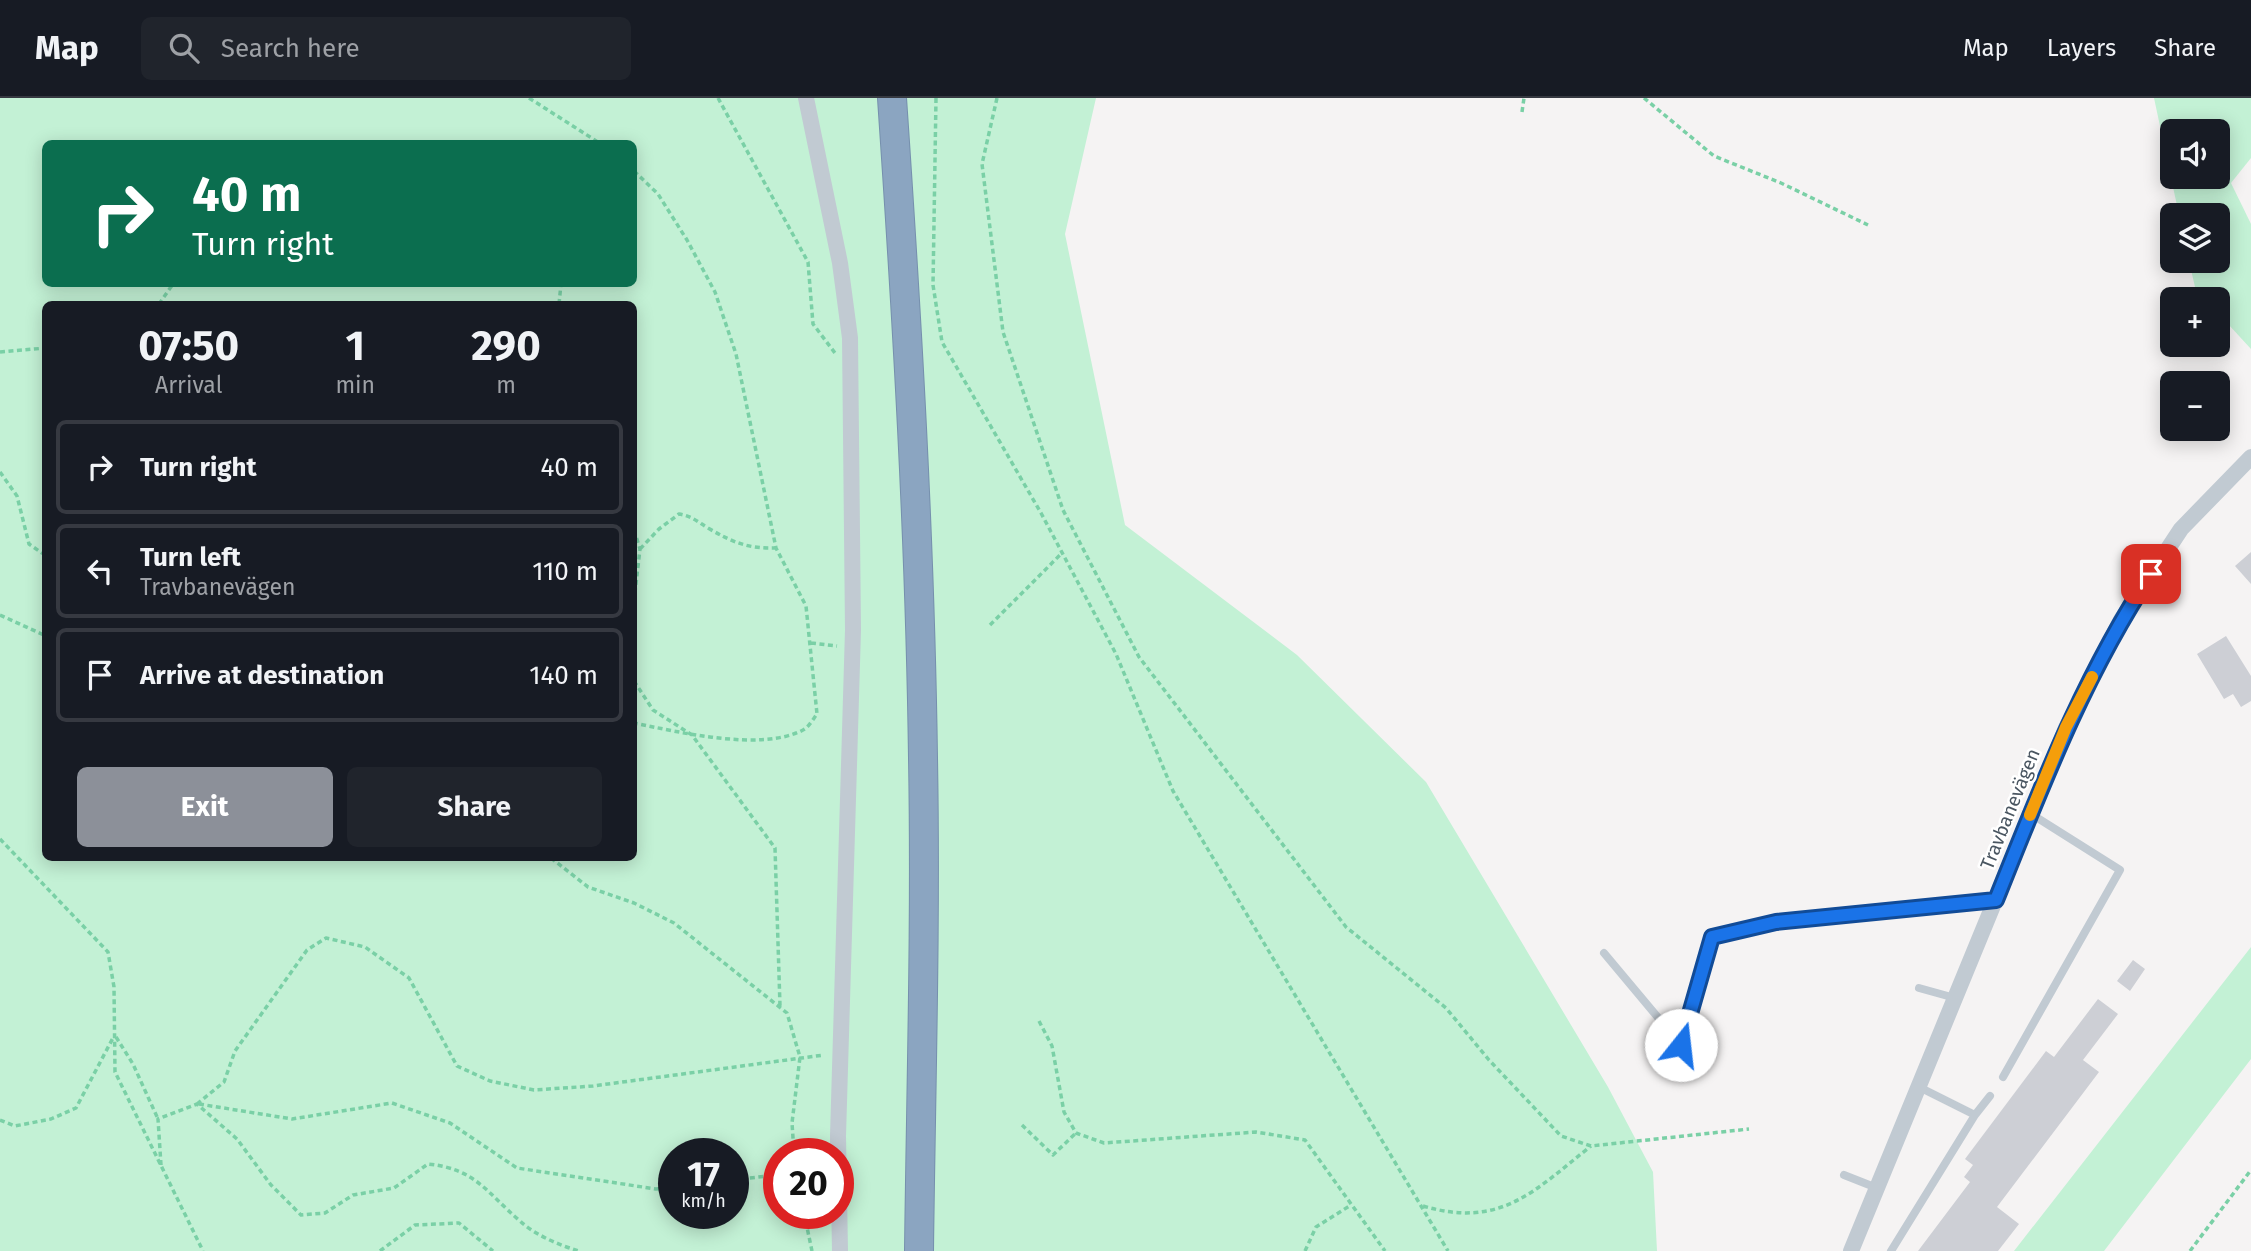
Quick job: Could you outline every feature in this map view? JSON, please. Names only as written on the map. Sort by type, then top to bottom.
[{"type":"highway","points":[[892,98],[918,525],[925,982],[919,1251]]},
{"type":"highway","points":[[911,98],[925,312],[937,635],[941,981],[937,1251]]},
{"type":"street","points":[[806,98],[840,263],[850,338],[852,648],[840,1053],[840,1251]]},
{"type":"street","name":"Travbanevägen","points":[[1851,1251],[2066,727],[2121,620],[2181,529],[2251,457]]},
{"type":"lane","points":[[2003,1077],[2120,870],[2031,814]]},
{"type":"lane","points":[[1604,953],[1681,1045],[1712,937],[1776,922],[1996,900]]},
{"type":"lane","points":[[1919,988],[1955,998]]},
{"type":"lane","points":[[1919,1087],[1975,1115]]},
{"type":"lane","points":[[1891,1251],[1975,1115],[1990,1096]]},
{"type":"lane","points":[[1844,1175],[1877,1188]]},
{"type":"path","points":[[529,98],[595,140]]},
{"type":"path","points":[[718,98],[808,262],[813,324],[832,350],[850,365]]},
{"type":"path","points":[[936,98],[933,285],[942,342],[1116,654],[1172,791],[1448,1251]]},
{"type":"path","points":[[998,98],[982,164],[1003,332],[1063,510],[1139,657],[1346,927],[1446,1007],[1489,1060],[1561,1136],[1591,1146],[1749,1129]]},
{"type":"path","points":[[1522,112],[1524,98]]},
{"type":"path","points":[[1644,98],[1714,156],[1782,183],[1868,225]]},
{"type":"path","points":[[637,174],[658,194],[715,292],[736,354],[776,548],[806,606],[817,714],[806,729],[773,740],[692,735],[637,724]]},
{"type":"path","points":[[0,352],[42,348]]},
{"type":"path","points":[[0,472],[17,496],[29,544],[42,553]]},
{"type":"path","points":[[640,549],[659,529],[679,514],[690,516],[709,529],[750,548],[776,548]]},
{"type":"path","points":[[637,540],[640,549],[637,575]]},
{"type":"path","points":[[990,625],[1062,553]]},
{"type":"path","points":[[0,615],[42,634]]},
{"type":"path","points":[[811,643],[852,648]]},
{"type":"path","points":[[637,686],[653,710],[692,735],[775,848],[780,1007]]},
{"type":"path","points":[[0,839],[108,952],[114,988],[115,1072],[202,1251]]},
{"type":"path","points":[[555,861],[588,887],[634,903],[674,923],[787,1013],[800,1057],[792,1123],[793,1138]]},
{"type":"path","points":[[158,1119],[197,1104],[224,1082],[235,1051],[307,950],[326,938],[365,947],[409,978],[457,1066],[490,1081],[534,1090],[593,1086],[840,1053]]},
{"type":"path","points":[[1039,1021],[1052,1046],[1064,1112],[1076,1133],[1104,1143],[1256,1132],[1306,1140],[1385,1251]]},
{"type":"path","points":[[115,1034],[133,1064],[158,1119],[161,1165]]},
{"type":"path","points":[[0,1121],[15,1126],[51,1119],[76,1108],[115,1034]]},
{"type":"path","points":[[197,1104],[292,1119],[392,1103],[450,1124],[517,1168],[658,1189]]},
{"type":"path","points":[[197,1104],[237,1139],[271,1185],[301,1215],[326,1213],[353,1195],[394,1188],[428,1164],[454,1167],[484,1186],[522,1223],[562,1246],[579,1251]]},
{"type":"path","points":[[1022,1125],[1053,1155],[1076,1133]]},
{"type":"path","points":[[1421,1206],[1447,1213],[1481,1214],[1521,1201],[1591,1146]]},
{"type":"path","points":[[2190,1251],[2251,1170]]},
{"type":"path","points":[[1305,1251],[1316,1227],[1352,1205]]},
{"type":"path","points":[[380,1251],[415,1225],[459,1223],[493,1251]]},
{"type":"path","points":[[807,1229],[812,1251]]},
{"type":"green space","points":[[0,98],[1096,98],[1065,234],[1125,525],[1297,655],[1426,782],[1608,1087],[1653,1172],[1657,1251],[0,1251]]},
{"type":"green space","points":[[2154,98],[2251,98],[2251,158],[2231,183],[2251,224],[2251,349],[2230,326],[2230,287],[2195,287],[2192,273],[2230,273],[2230,203],[2176,203],[2173,189],[2230,189],[2230,119],[2160,119],[2160,126]]},
{"type":"green space","points":[[2251,947],[2251,1059],[2104,1251],[2014,1251]]},
{"type":"building","points":[[2251,552],[2251,584],[2235,566]]},
{"type":"building","points":[[2226,636],[2251,676],[2251,701],[2241,707],[2233,694],[2224,699],[2197,654]]},
{"type":"building","points":[[2133,960],[2145,969],[2130,991],[2117,981]]},
{"type":"building","points":[[2098,999],[2118,1014],[2083,1060],[2099,1072],[1997,1207],[2019,1224],[1998,1251],[1918,1251],[1970,1182],[1964,1177],[1973,1165],[1965,1159],[2046,1051],[2054,1057]]},
{"type":"slow traffic","points":[[2030,815],[2066,727],[2092,677]]},
{"type":"route","points":[[1681,1045],[1712,937],[1776,922],[1996,900],[2066,727],[2121,620],[2151,574]]}]
